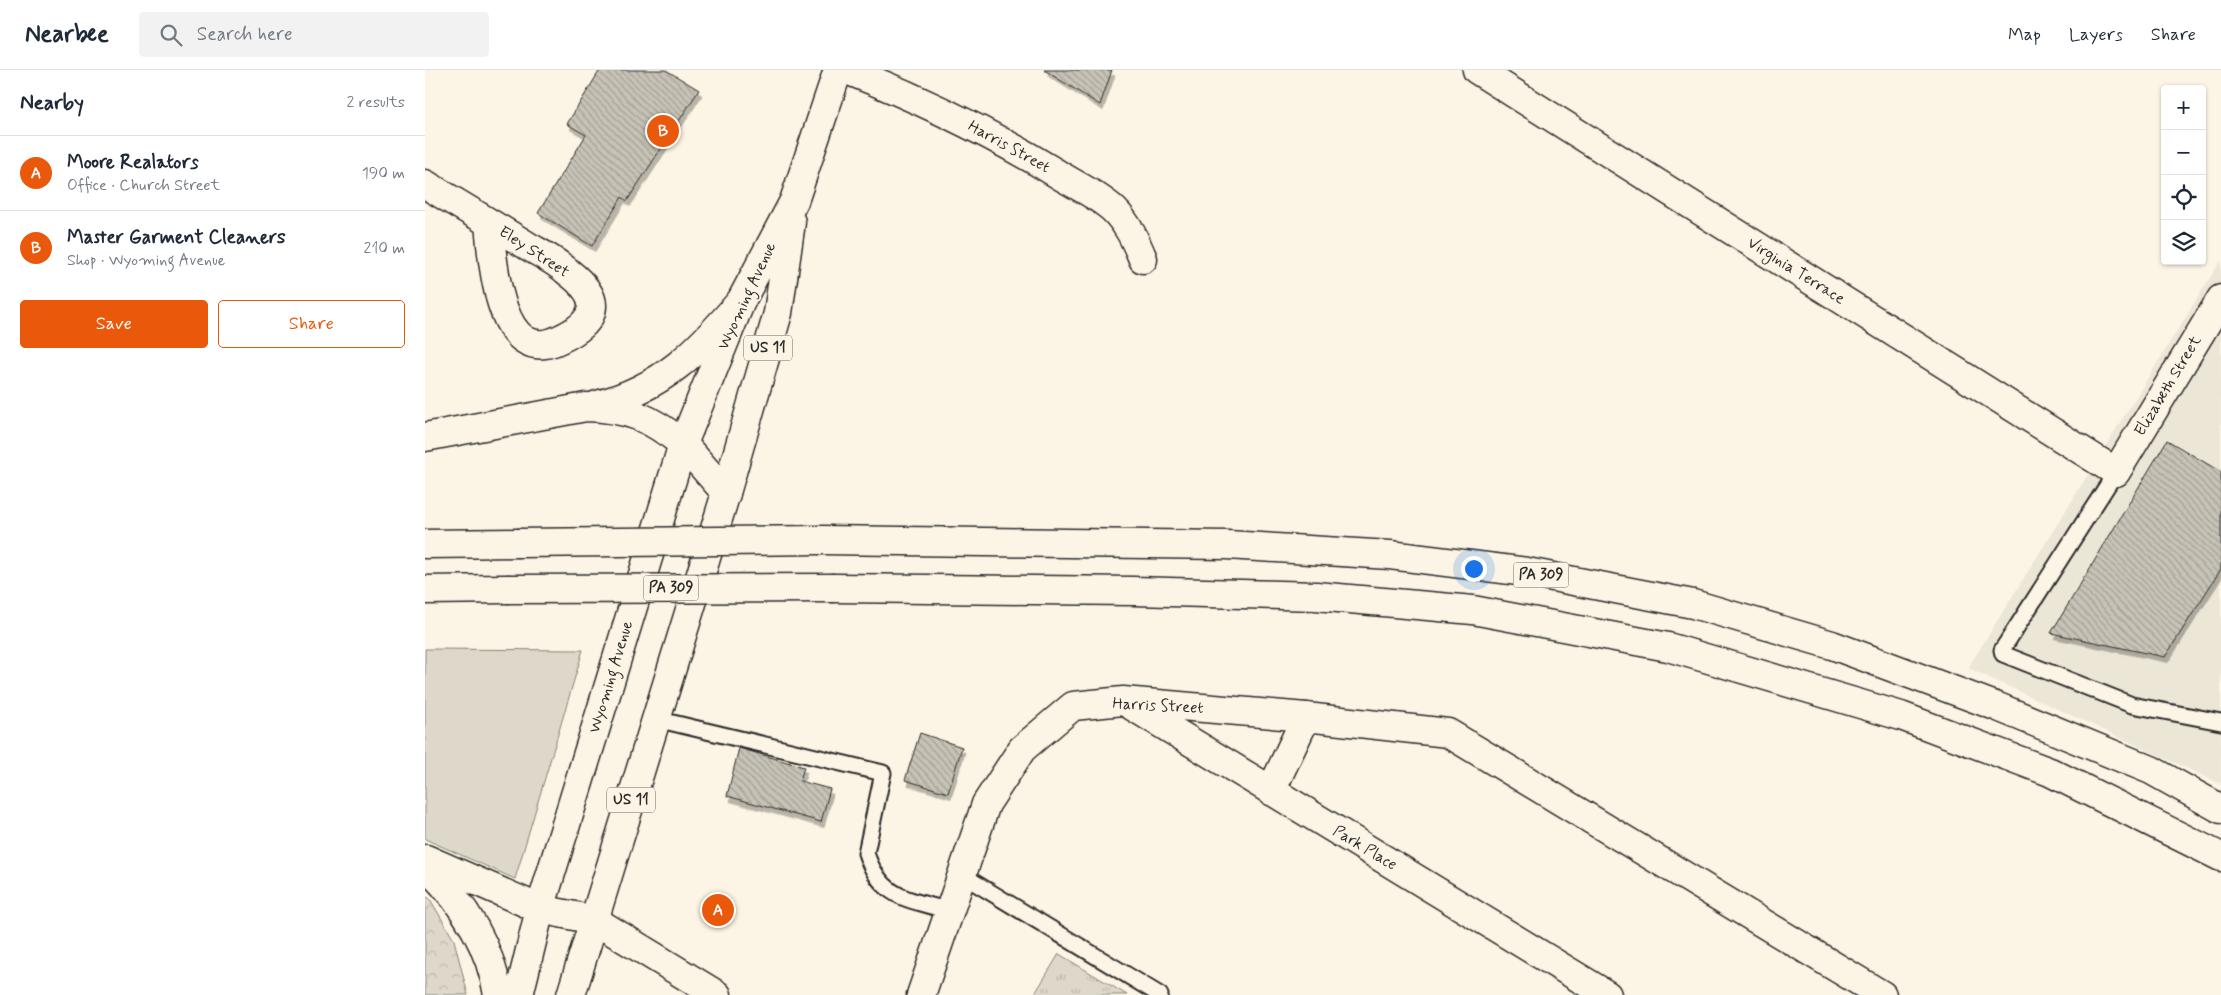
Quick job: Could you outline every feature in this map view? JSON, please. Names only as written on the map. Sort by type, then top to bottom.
[{"type":"main road","name":"Wyoming Avenue","points":[[519,995],[540,909],[683,444],[741,301],[794,201],[838,70]]},
{"type":"main road","name":"Harris Street","points":[[847,70],[892,88],[979,129],[1094,196],[1113,210],[1125,224],[1135,240],[1143,259]]},
{"type":"main road","name":"Virginia Terrace","points":[[1477,70],[2116,472]]},
{"type":"main road","name":"Eley Street","points":[[425,184],[567,270],[586,289],[592,304],[588,320],[571,334],[549,345],[531,343],[513,330],[504,312],[495,279],[489,223]]},
{"type":"main road","name":"Wyoming Avenue","points":[[571,995],[726,493],[778,313],[794,201]]},
{"type":"main road","name":"Elizabeth Street","points":[[2116,472],[2221,300]]},
{"type":"main road","points":[[425,436],[586,407],[630,394],[667,373],[706,342],[741,301]]},
{"type":"main road","points":[[586,407],[611,408],[639,415],[664,428],[683,444],[726,493]]},
{"type":"main road","name":"PA 309","points":[[425,544],[821,540],[1227,545],[1390,555],[1527,572],[1693,604],[1831,645],[1998,707],[2151,770],[2221,809]]},
{"type":"main road","name":"PA 309","points":[[425,590],[507,588],[834,588],[1134,591],[1316,596],[1473,610],[1668,647],[1901,716],[2050,772],[2221,857]]},
{"type":"main road","name":"Harris Street","points":[[921,995],[986,804],[1022,749],[1073,706],[1123,701],[1306,717],[1448,733],[1882,995]]},
{"type":"main road","name":"Park Place","points":[[1123,701],[1607,995]]},
{"type":"main road","points":[[1271,791],[1306,717]]},
{"type":"main road","points":[[425,858],[540,909],[594,920],[717,995]]},
{"type":"main road","points":[[425,865],[456,898],[471,920],[490,961],[498,995]]},
{"type":"lane","points":[[2116,472],[2002,650],[2003,654],[2132,705],[2221,722]]},
{"type":"lane","points":[[656,718],[883,773],[866,853],[869,864],[879,881],[897,896],[950,912]]},
{"type":"lane","points":[[962,875],[1160,995]]},
{"type":"shaded area","points":[[2221,260],[2221,784],[1968,668]]},
{"type":"green space","points":[[425,649],[583,650],[515,879],[425,839]]},
{"type":"green space","points":[[425,896],[430,899],[454,940],[468,995],[425,995]]},
{"type":"green space","points":[[1059,954],[1127,995],[1034,995]]},
{"type":"building","points":[[600,70],[666,70],[699,90],[627,201],[622,197],[592,246],[538,213],[586,135],[567,124]]},
{"type":"building","points":[[1044,70],[1112,70],[1100,105]]},
{"type":"building","points":[[2167,440],[2221,472],[2221,569],[2165,657],[2051,633]]},
{"type":"building","points":[[920,733],[962,747],[948,793],[905,780]]},
{"type":"building","points":[[739,748],[804,767],[800,781],[830,789],[821,822],[727,796]]},
{"type":"place","name":"Master Garment Cleaners","points":[[663,131]]},
{"type":"place","name":"Moore Realators","points":[[718,910]]}]
